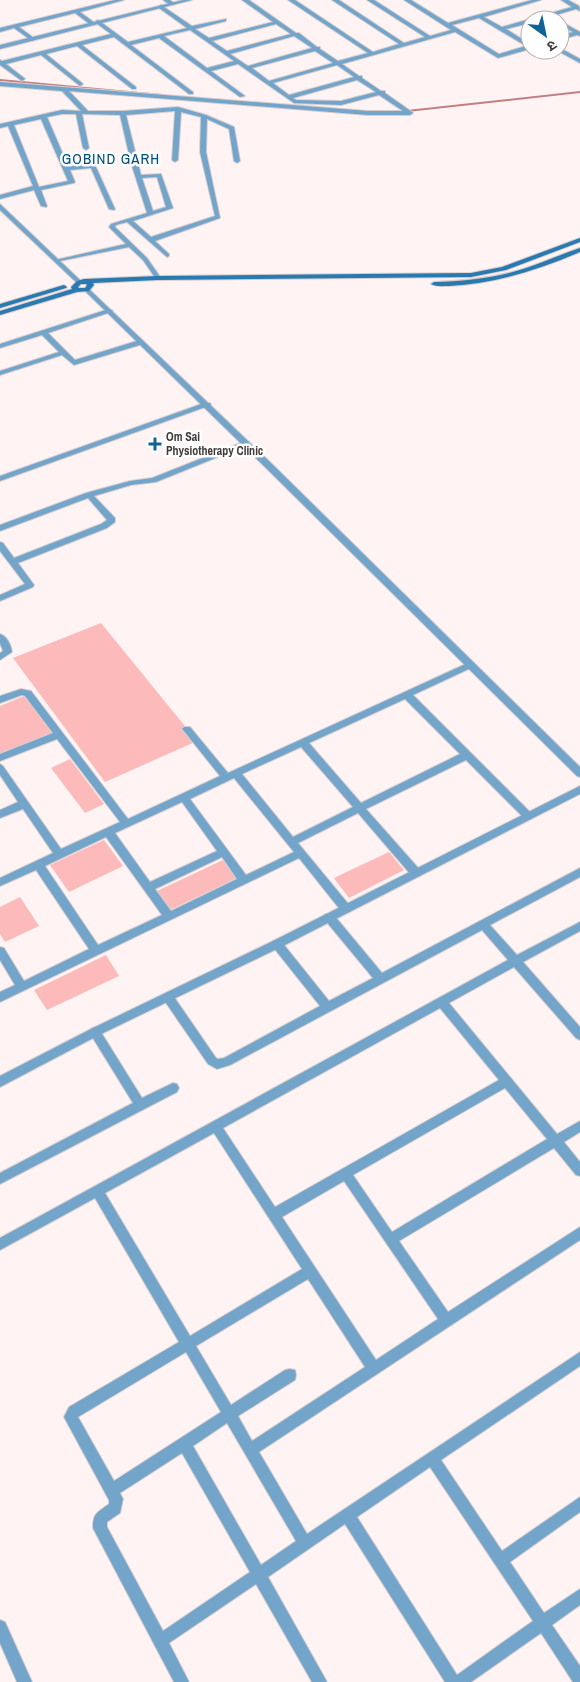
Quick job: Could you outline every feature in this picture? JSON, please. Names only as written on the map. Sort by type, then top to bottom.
[{"type":"main road","points":[[0,306],[82,286],[158,278],[471,275],[504,269],[580,240]]},
{"type":"main road","points":[[0,314],[82,286],[145,284],[466,284],[502,278],[555,261],[580,250]]},
{"type":"street","points":[[0,30],[121,0]]},
{"type":"street","points":[[166,0],[172,4]]},
{"type":"street","points":[[0,46],[189,0]]},
{"type":"street","points":[[0,84],[368,114],[409,111],[245,0]]},
{"type":"street","points":[[291,0],[373,54]]},
{"type":"street","points":[[335,0],[404,45]]},
{"type":"street","points":[[370,0],[430,38]]},
{"type":"street","points":[[407,0],[498,56],[520,49]]},
{"type":"street","points":[[447,25],[538,0]]},
{"type":"street","points":[[564,0],[578,6]]},
{"type":"street","points":[[566,10],[578,6]]},
{"type":"street","points":[[161,7],[292,99]]},
{"type":"street","points":[[76,11],[127,44],[191,93]]},
{"type":"street","points":[[479,16],[520,40]]},
{"type":"street","points":[[127,44],[224,20]]},
{"type":"street","points":[[208,40],[278,22]]},
{"type":"street","points":[[501,29],[520,23]]},
{"type":"street","points":[[15,26],[32,38]]},
{"type":"street","points":[[570,29],[580,26]]},
{"type":"street","points":[[570,29],[579,34]]},
{"type":"street","points":[[268,83],[456,30]]},
{"type":"street","points":[[226,53],[297,34]]},
{"type":"street","points":[[1,62],[114,35]]},
{"type":"street","points":[[160,36],[242,96]]},
{"type":"street","points":[[78,44],[134,88]]},
{"type":"street","points":[[247,68],[318,48]]},
{"type":"street","points":[[42,53],[80,84]]},
{"type":"street","points":[[1,62],[22,79]]},
{"type":"street","points":[[206,70],[238,62]]},
{"type":"street","points":[[292,99],[360,77]]},
{"type":"street","points":[[0,78],[342,104],[383,92]]},
{"type":"street","points":[[64,89],[86,112]]},
{"type":"street","points":[[175,160],[178,109]]},
{"type":"street","points":[[0,126],[62,112],[123,113],[178,109],[204,116],[232,128],[237,162]]},
{"type":"street","points":[[79,112],[86,148]]},
{"type":"street","points":[[123,113],[138,176],[150,212]]},
{"type":"street","points":[[0,197],[37,188],[71,183],[43,116]]},
{"type":"street","points":[[150,240],[218,217],[203,152],[204,116]]},
{"type":"street","points":[[10,123],[44,206]]},
{"type":"street","points":[[66,168],[93,166],[112,209]]},
{"type":"street","points":[[138,176],[160,176],[170,208],[150,212],[114,224],[112,227],[145,259],[158,278]]},
{"type":"street","points":[[0,206],[207,405],[580,773]]},
{"type":"street","points":[[128,220],[167,256]]},
{"type":"street","points":[[56,261],[130,245]]},
{"type":"street","points":[[0,346],[109,311]]},
{"type":"street","points":[[43,332],[74,363],[140,342]]},
{"type":"street","points":[[0,373],[62,353]]},
{"type":"street","points":[[0,478],[207,405]]},
{"type":"street","points":[[0,528],[130,483],[153,480],[246,444]]},
{"type":"street","points":[[13,562],[110,523],[112,520],[89,496]]},
{"type":"street","points":[[0,545],[30,585],[0,598]]},
{"type":"street","points":[[0,637],[8,649],[8,652],[0,656]]},
{"type":"street","points":[[0,882],[470,665]]},
{"type":"street","points":[[0,700],[25,692],[126,823]]},
{"type":"street","points":[[406,694],[528,816]]},
{"type":"street","points":[[187,729],[301,853],[346,909]]},
{"type":"street","points":[[0,758],[59,734]]},
{"type":"street","points":[[302,742],[416,873]]},
{"type":"street","points":[[291,842],[467,755]]},
{"type":"street","points":[[0,768],[59,854]]},
{"type":"street","points":[[1,1079],[277,944],[580,790]]},
{"type":"street","points":[[183,797],[244,880]]},
{"type":"street","points":[[0,814],[24,804]]},
{"type":"street","points":[[108,832],[169,916]]},
{"type":"street","points":[[148,888],[223,852]]},
{"type":"street","points":[[0,997],[301,853]]},
{"type":"street","points":[[38,864],[96,951]]},
{"type":"street","points":[[168,997],[212,1061],[217,1064],[226,1062],[580,872]]},
{"type":"street","points":[[330,917],[380,979]]},
{"type":"street","points":[[483,924],[580,1035]]},
{"type":"street","points":[[0,1244],[516,961],[578,930]]},
{"type":"street","points":[[277,944],[328,1008]]},
{"type":"street","points":[[0,951],[22,986]]},
{"type":"street","points":[[442,1002],[580,1171]]},
{"type":"street","points":[[95,1032],[140,1105]]},
{"type":"street","points":[[273,1215],[507,1081]]},
{"type":"street","points":[[0,1179],[173,1088]]},
{"type":"street","points":[[215,1125],[374,1369]]},
{"type":"street","points":[[391,1239],[580,1126]]},
{"type":"street","points":[[345,1173],[447,1321]]},
{"type":"street","points":[[97,1190],[305,1543]]},
{"type":"street","points":[[250,1450],[580,1233]]},
{"type":"street","points":[[182,1682],[99,1524],[100,1519],[115,1508],[116,1503],[72,1420],[72,1414],[310,1272]]},
{"type":"street","points":[[160,1641],[580,1358]]},
{"type":"street","points":[[111,1491],[290,1376]]},
{"type":"street","points":[[184,1444],[320,1682]]},
{"type":"street","points":[[432,1458],[580,1679]]},
{"type":"street","points":[[501,1560],[580,1504]]},
{"type":"street","points":[[347,1514],[453,1682]]},
{"type":"street","points":[[459,1682],[580,1596]]},
{"type":"street","points":[[0,1627],[25,1682]]},
{"type":"shaded area","points":[[101,623],[197,741],[105,782],[13,658]]},
{"type":"shaded area","points":[[24,696],[53,733],[0,755],[0,706]]},
{"type":"shaded area","points":[[70,759],[104,804],[85,813],[51,768]]},
{"type":"shaded area","points":[[104,840],[123,866],[69,892],[50,865]]},
{"type":"shaded area","points":[[389,852],[404,870],[349,898],[334,878]]},
{"type":"shaded area","points":[[223,860],[237,878],[170,910],[157,891]]},
{"type":"shaded area","points":[[20,897],[39,926],[5,942],[0,934],[0,907]]},
{"type":"shaded area","points":[[106,955],[119,976],[47,1010],[34,990]]},
{"type":"waterway","points":[[0,80],[161,95]]},
{"type":"waterway","points":[[407,111],[580,92]]},
{"type":"place","name":"Om Sai Physiotherapy Clinic","points":[[155,444]]},
{"type":"district","name":"GOBIND GARH","points":[[111,159]]}]
